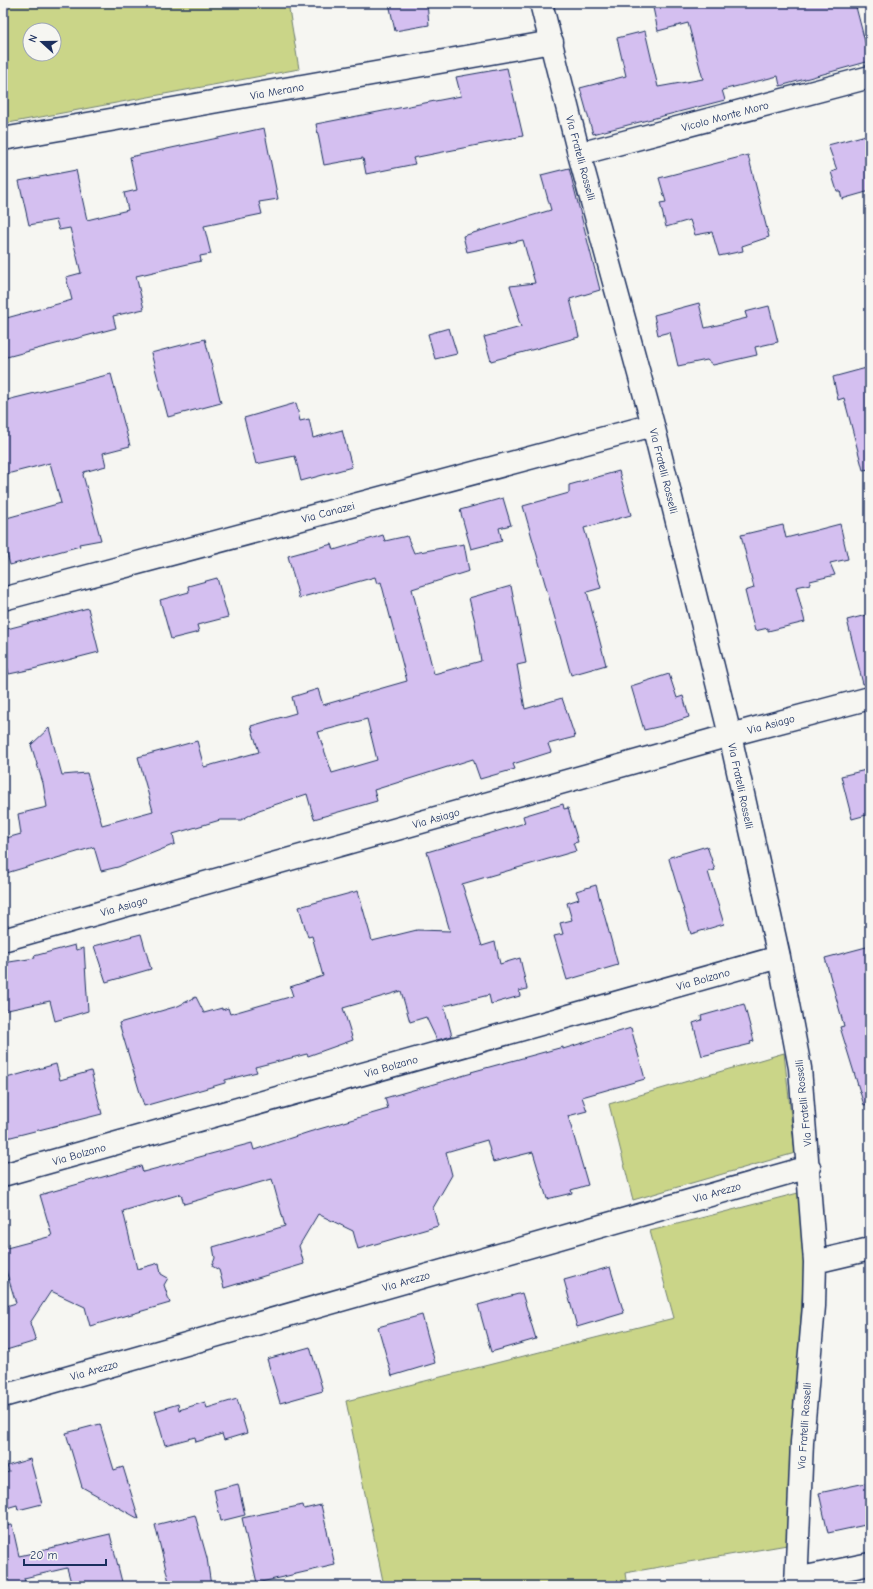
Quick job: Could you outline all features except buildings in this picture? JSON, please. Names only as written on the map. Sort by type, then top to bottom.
[{"type":"street","name":"Via Fratelli Rosselli","points":[[541,3],[579,154],[653,425],[730,735],[779,957],[800,1068],[809,1167],[815,1262],[814,1306],[802,1442],[796,1583]]},
{"type":"street","name":"Via Merano","points":[[3,139],[552,42]]},
{"type":"street","name":"Vicolo Monte Moro","points":[[579,154],[870,77]]},
{"type":"street","name":"Via Canazei","points":[[3,599],[653,425]]},
{"type":"street","name":"Via Asiago","points":[[3,940],[730,735],[870,698]]},
{"type":"street","name":"Via Bolzano","points":[[3,1175],[779,957]]},
{"type":"street","name":"Via Arezzo","points":[[3,1396],[790,1171],[809,1167]]},
{"type":"street","points":[[815,1262],[870,1249]]},
{"type":"street","points":[[796,1583],[870,1564]]},
{"type":"green space","points":[[3,3],[288,3],[299,69],[3,124]]},
{"type":"green space","points":[[784,1053],[795,1153],[633,1200],[609,1104]]},
{"type":"green space","points":[[802,1192],[804,1268],[787,1545],[625,1573],[627,1586],[384,1586],[346,1401],[674,1318],[650,1231]]}]
